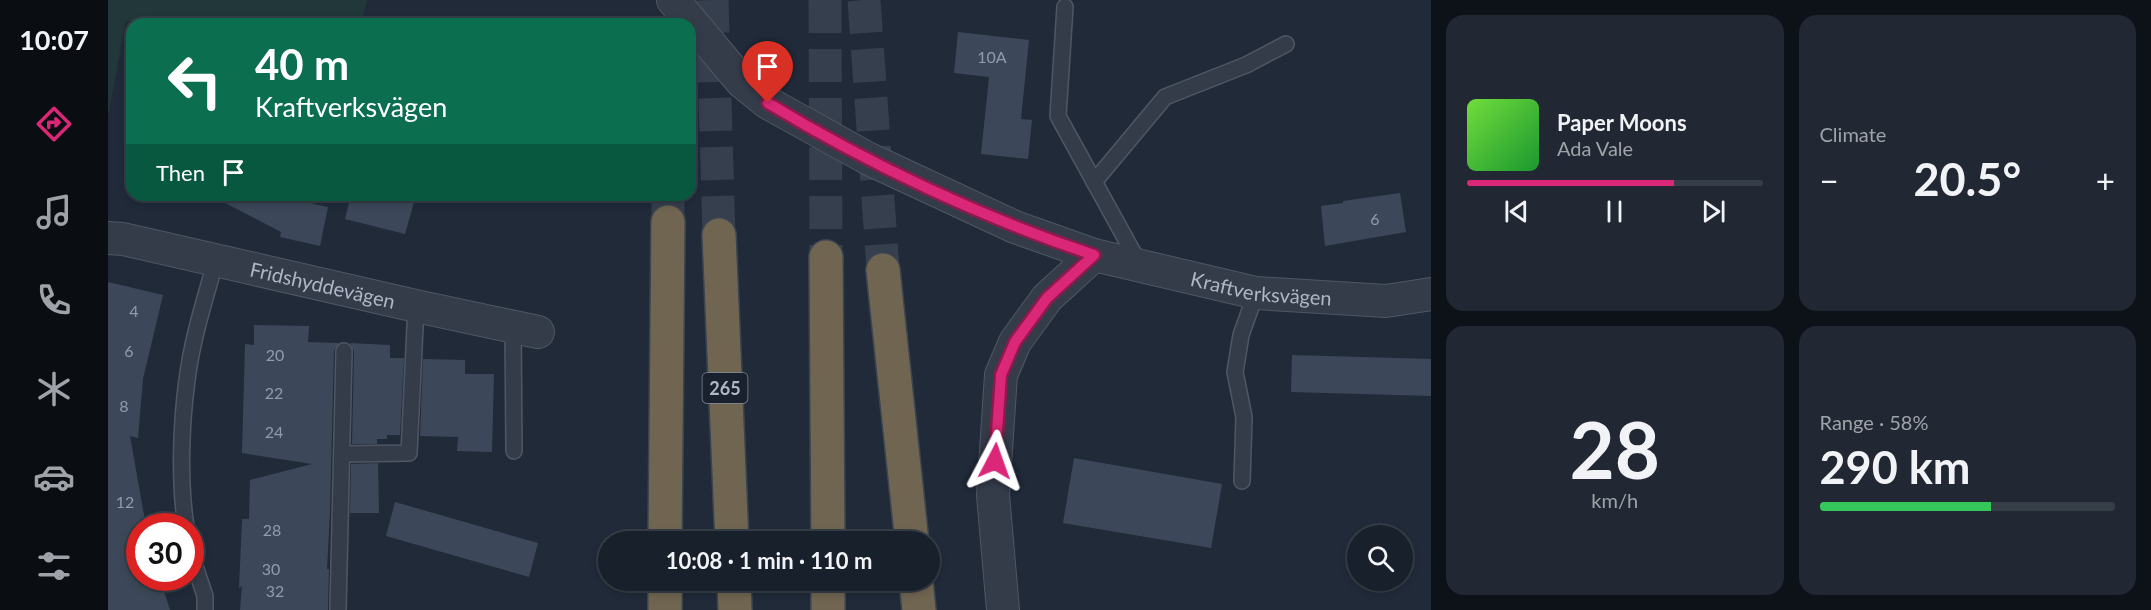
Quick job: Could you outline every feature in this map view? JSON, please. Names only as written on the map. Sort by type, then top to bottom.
[{"type":"highway","points":[[665,531],[668,222]]},
{"type":"highway","name":"265","points":[[718,234],[732,531]]},
{"type":"highway","points":[[826,257],[828,531]]},
{"type":"highway","points":[[883,270],[911,531]]},
{"type":"highway","points":[[665,591],[665,610]]},
{"type":"highway","points":[[734,591],[735,610]]},
{"type":"highway","points":[[828,591],[828,610]]},
{"type":"highway","points":[[917,591],[919,610]]},
{"type":"street","name":"Kraftverksvägen","points":[[673,0],[688,18]]},
{"type":"street","name":"Kraftverksvägen","points":[[696,27],[742,82],[768,103],[869,159],[1015,227],[1094,255],[1256,293],[1386,301],[1431,294]]},
{"type":"street","name":"Fridshyddevägen","points":[[108,238],[123,239],[526,329]]},
{"type":"street","points":[[1003,610],[993,495],[1001,375],[1015,342],[1047,298],[1094,255]]},
{"type":"lane","points":[[1065,7],[1058,116],[1140,266]]},
{"type":"lane","points":[[1094,182],[1165,97],[1246,65],[1286,44]]},
{"type":"lane","points":[[184,513],[182,456],[187,380],[198,323],[216,260]]},
{"type":"lane","points":[[1242,481],[1244,417],[1234,372],[1241,335],[1256,293]]},
{"type":"lane","points":[[342,454],[409,453],[416,306]]},
{"type":"lane","points":[[514,451],[526,329]]},
{"type":"lane","points":[[338,610],[344,351]]},
{"type":"lane","points":[[203,591],[205,610]]},
{"type":"green space","points":[[108,0],[367,0],[362,18],[126,18],[108,117]]},
{"type":"building","points":[[958,32],[1029,40],[1021,119],[1032,120],[1028,159],[981,154],[989,77],[954,73]]},
{"type":"building","points":[[1400,193],[1406,232],[1325,246],[1321,206]]},
{"type":"building","points":[[222,201],[302,201],[328,207],[320,246],[280,237],[281,232]]},
{"type":"building","points":[[350,201],[414,201],[405,234],[345,219]]},
{"type":"building","points":[[108,282],[163,295],[143,379],[138,438],[130,436],[144,513],[126,513],[126,591],[164,591],[170,610],[108,610]]},
{"type":"building","points":[[254,325],[309,326],[308,342],[339,343],[334,351],[327,569],[329,569],[328,610],[240,610],[242,519],[249,519],[250,480],[312,464],[242,453],[245,344],[254,345]]},
{"type":"building","points":[[350,343],[390,345],[390,358],[404,358],[400,435],[387,435],[387,439],[377,439],[377,444],[352,444],[354,351]]},
{"type":"building","points":[[1292,355],[1431,359],[1431,396],[1291,392]]},
{"type":"building","points":[[423,359],[465,360],[465,374],[494,374],[492,452],[457,451],[458,437],[420,436]]},
{"type":"building","points":[[1074,458],[1222,484],[1211,548],[1063,523]]},
{"type":"building","points":[[378,463],[379,513],[350,513],[351,464]]},
{"type":"building","points":[[395,502],[538,543],[529,577],[386,536]]},
{"type":"tunnel","points":[[712,0],[719,235]]},
{"type":"tunnel","points":[[825,0],[826,257]]},
{"type":"tunnel","points":[[864,0],[883,270]]},
{"type":"tunnel","points":[[668,201],[668,222]]},
{"type":"route","points":[[768,103],[869,159],[1015,227],[1094,255],[1047,298],[1015,342],[1001,375],[995,461]]}]
